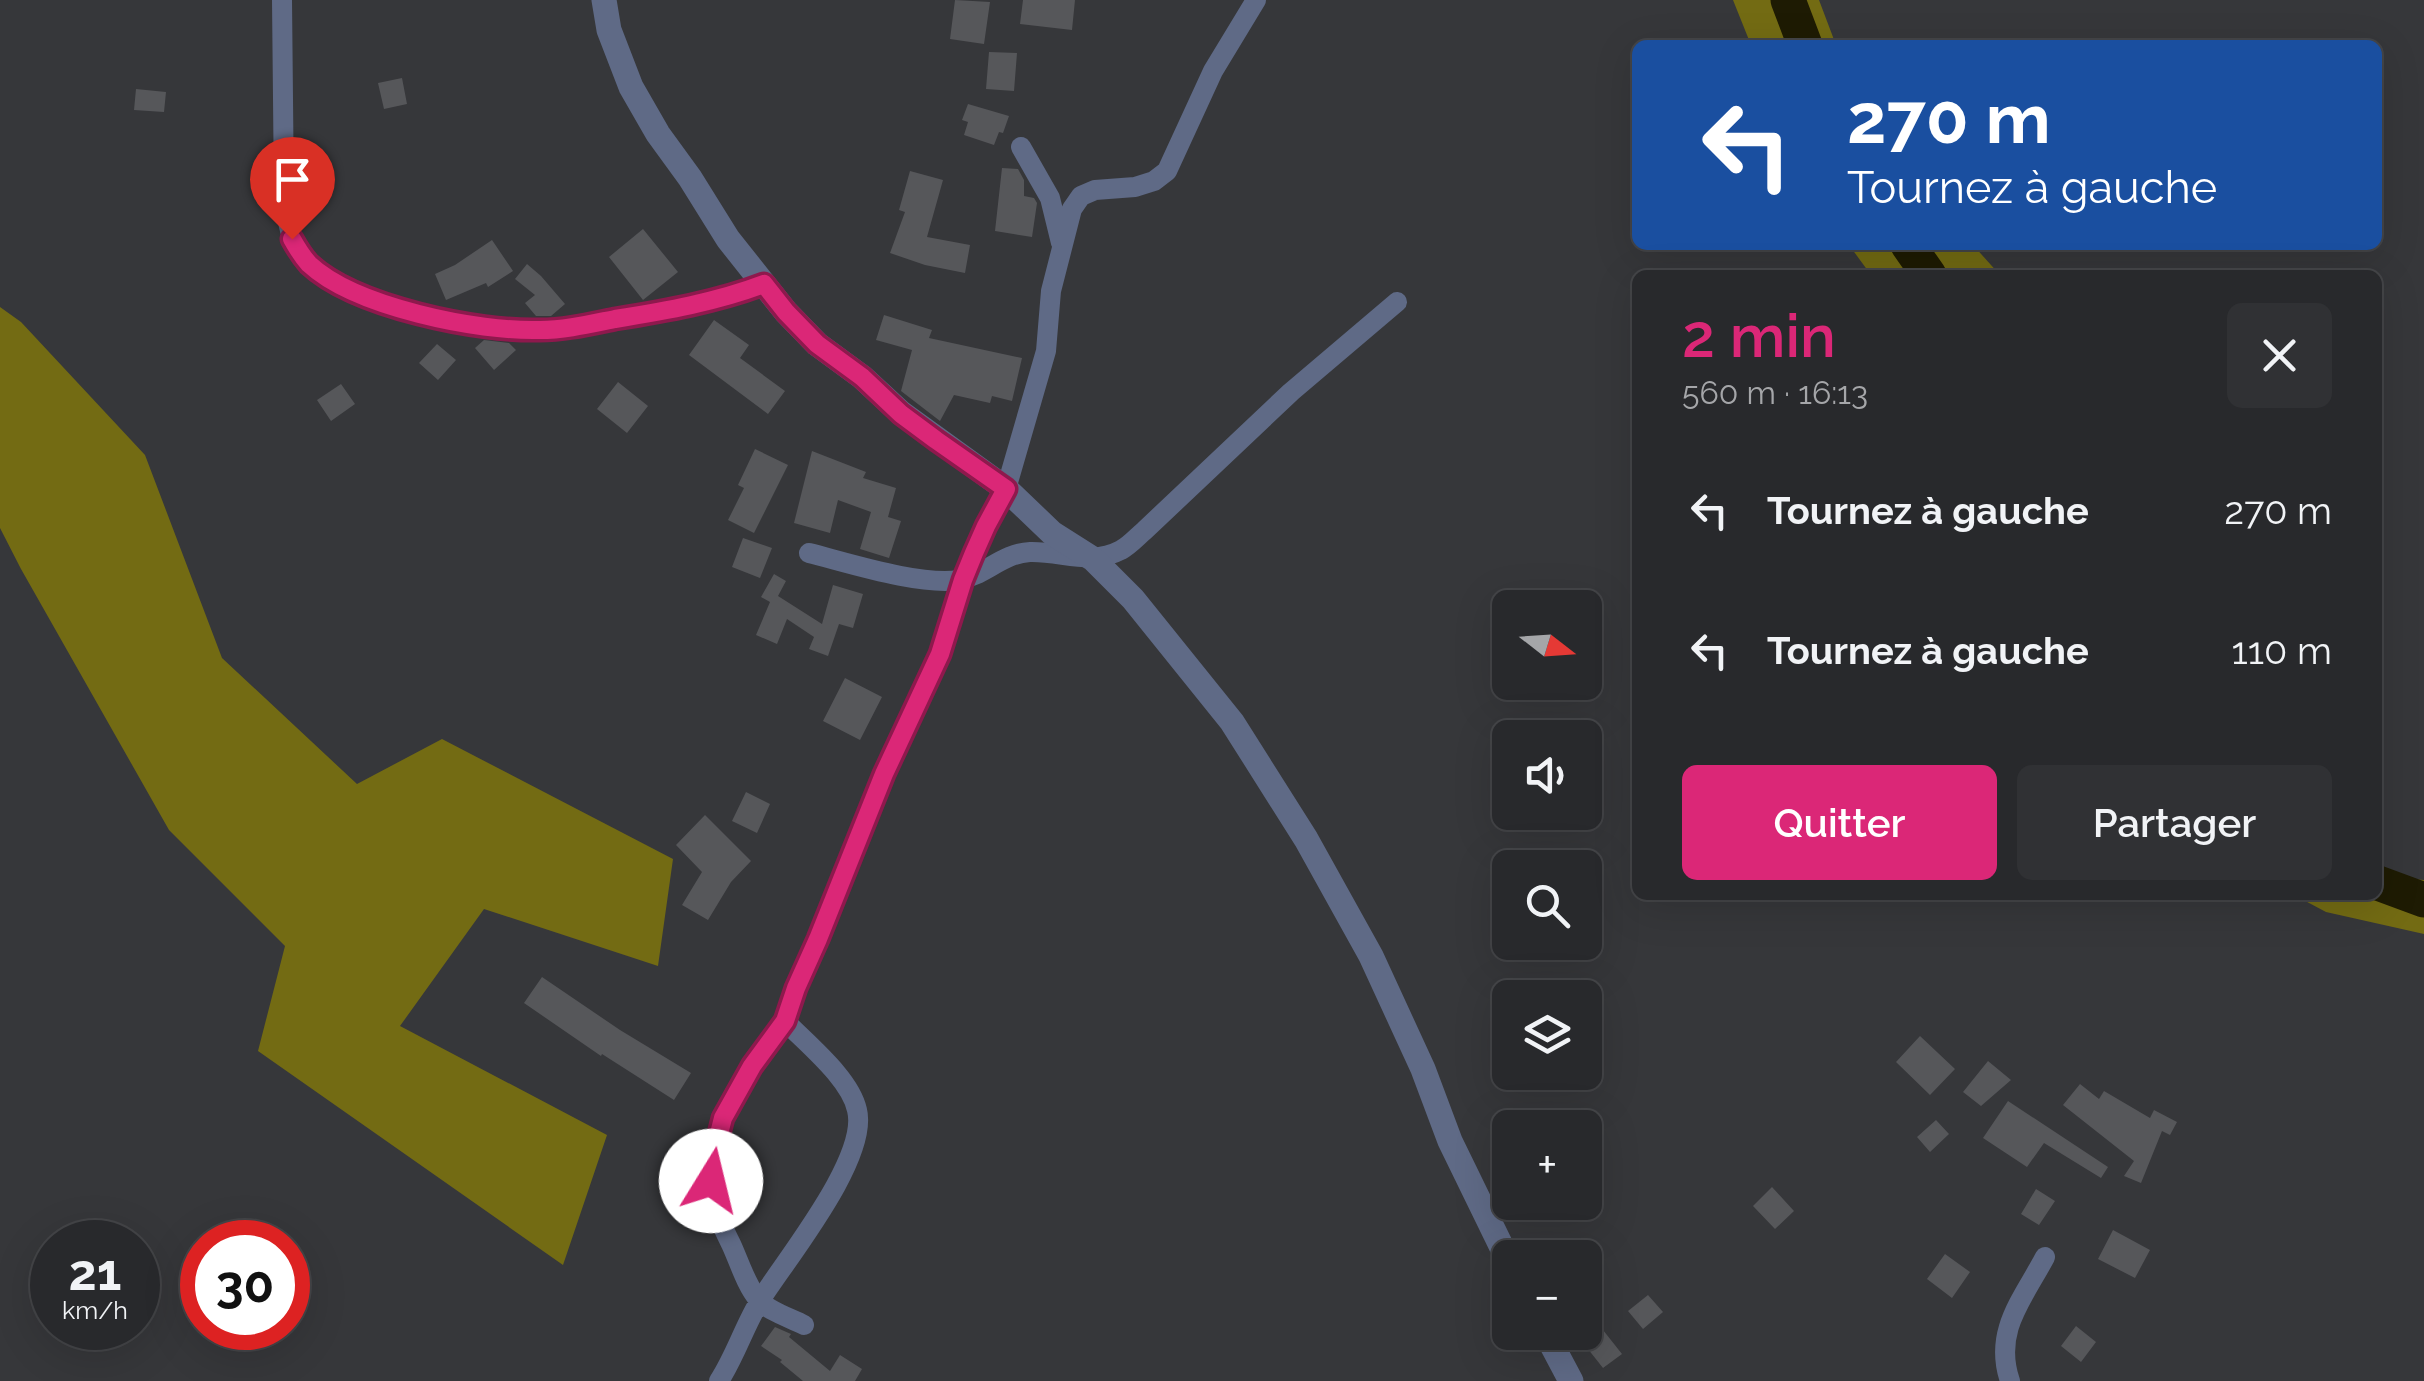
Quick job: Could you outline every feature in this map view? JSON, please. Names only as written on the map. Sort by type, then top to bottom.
[{"type":"street","points":[[282,0],[287,223],[305,260],[331,280],[387,305],[450,321],[510,330],[560,330],[741,293],[764,284]]},
{"type":"street","points":[[604,0],[609,30],[631,87],[658,134],[728,239],[786,312],[817,344],[862,377],[901,414],[1006,489],[1052,533],[1093,559],[1133,599],[1232,722],[1306,838],[1372,956],[1423,1069],[1450,1141],[1498,1240]]},
{"type":"street","points":[[804,1326],[759,1302],[723,1227],[714,1201],[712,1161],[723,1118],[752,1066],[785,1021],[884,774],[940,654],[963,580],[1006,489],[1046,350],[1052,292],[1072,209],[1081,196],[1095,190],[1144,184],[1168,170],[1213,71],[1256,0]]},
{"type":"street","points":[[1021,146],[1050,198],[1062,245]]},
{"type":"street","points":[[809,552],[874,570],[963,580],[1001,560],[1028,552],[1093,559],[1121,550],[1250,428],[1397,302]]},
{"type":"street","points":[[719,1381],[759,1302],[822,1210],[857,1134],[859,1122],[853,1096],[785,1021]]},
{"type":"street","points":[[2010,1381],[2004,1346],[2007,1329],[2045,1258]]},
{"type":"street","points":[[1555,1350],[1571,1381]]},
{"type":"shaded area","points":[[1733,0],[1819,0],[1834,40],[1749,40]]},
{"type":"shaded area","points":[[1853,250],[1978,250],[1996,270],[1867,270]]},
{"type":"shaded area","points":[[0,307],[21,322],[145,455],[222,658],[357,784],[442,739],[673,859],[658,966],[484,909],[400,1026],[607,1135],[563,1265],[258,1051],[285,946],[169,830],[0,528]]},
{"type":"shaded area","points":[[2382,870],[2387,877],[2424,880],[2424,934],[2326,912],[2303,900],[2382,900]]},
{"type":"building","points":[[955,0],[990,2],[984,44],[950,39]]},
{"type":"building","points":[[1023,0],[1075,0],[1072,30],[1020,24]]},
{"type":"building","points":[[989,52],[1017,53],[1014,91],[986,89]]},
{"type":"building","points":[[402,78],[407,104],[384,109],[378,83]]},
{"type":"building","points":[[136,89],[166,92],[164,112],[134,110]]},
{"type":"building","points":[[968,104],[1009,116],[994,145],[964,135],[968,122],[962,120]]},
{"type":"building","points":[[1002,168],[1018,169],[1024,180],[1024,196],[1037,203],[1032,237],[995,231]]},
{"type":"building","points":[[910,171],[943,180],[927,237],[970,245],[965,273],[890,253],[905,212],[899,210]]},
{"type":"building","points":[[643,229],[678,272],[643,300],[609,257]]},
{"type":"building","points":[[492,240],[513,271],[488,287],[486,283],[446,300],[435,274]]},
{"type":"building","points":[[527,264],[565,304],[551,316],[536,316],[525,303],[535,295],[515,279]]},
{"type":"building","points":[[884,315],[932,330],[929,338],[1022,358],[1012,401],[992,396],[990,403],[954,395],[940,421],[901,391],[912,350],[876,340]]},
{"type":"building","points":[[714,320],[749,345],[740,358],[785,391],[768,414],[689,355]]},
{"type":"building","points":[[484,340],[509,343],[516,350],[494,370],[475,348]]},
{"type":"building","points":[[437,344],[456,360],[438,380],[419,363]]},
{"type":"building","points":[[618,382],[648,406],[627,433],[597,409]]},
{"type":"building","points":[[341,384],[355,404],[331,421],[317,400]]},
{"type":"building","points":[[755,449],[788,465],[754,533],[728,520],[744,488],[738,485]]},
{"type":"building","points":[[812,451],[866,472],[863,478],[896,488],[888,517],[901,521],[889,558],[860,549],[871,512],[838,500],[830,533],[794,523]]},
{"type":"building","points":[[743,538],[772,548],[760,578],[732,567]]},
{"type":"building","points":[[774,574],[786,581],[778,596],[822,624],[833,585],[863,594],[853,628],[839,624],[828,656],[809,649],[814,637],[787,619],[777,644],[756,635],[770,602],[761,597]]},
{"type":"building","points":[[845,678],[882,697],[860,740],[823,721]]},
{"type":"building","points":[[746,792],[770,804],[757,833],[732,821]]},
{"type":"building","points":[[705,815],[751,861],[731,882],[708,920],[682,905],[702,872],[676,845]]},
{"type":"building","points":[[542,977],[691,1073],[674,1100],[524,1003]]},
{"type":"building","points":[[1920,1036],[1955,1069],[1930,1095],[1896,1062]]},
{"type":"building","points":[[1988,1061],[2011,1080],[1981,1106],[1963,1092]]},
{"type":"building","points":[[2080,1084],[2099,1099],[2104,1091],[2150,1118],[2154,1110],[2177,1122],[2170,1135],[2162,1131],[2141,1183],[2124,1176],[2134,1161],[2063,1105]]},
{"type":"building","points":[[2008,1101],[2108,1167],[2101,1178],[2044,1143],[2027,1167],[1983,1138]]},
{"type":"building","points":[[1936,1120],[1949,1134],[1930,1152],[1917,1137]]},
{"type":"building","points":[[1772,1187],[1794,1211],[1775,1229],[1753,1206]]},
{"type":"building","points":[[2036,1189],[2055,1201],[2039,1225],[2021,1214]]},
{"type":"building","points":[[2113,1230],[2150,1250],[2135,1278],[2098,1259]]},
{"type":"building","points":[[1945,1254],[1970,1272],[1952,1298],[1927,1279]]},
{"type":"building","points":[[1648,1295],[1663,1312],[1643,1329],[1628,1311]]},
{"type":"building","points":[[2076,1326],[2096,1342],[2081,1362],[2061,1346]]},
{"type":"building","points":[[775,1327],[791,1334],[789,1337],[830,1371],[840,1355],[862,1369],[855,1381],[803,1381],[761,1346]]},
{"type":"building","points":[[1602,1331],[1622,1354],[1603,1368],[1589,1350],[1602,1350]]},
{"type":"waterway","points":[[1788,0],[1803,40]]},
{"type":"waterway","points":[[1912,250],[1926,270]]},
{"type":"waterway","points":[[2382,884],[2424,900]]},
{"type":"route","points":[[292,239],[312,267],[359,294],[450,321],[510,330],[560,330],[741,293],[764,284],[817,344],[862,377],[901,414],[1006,489],[974,553],[940,654],[884,774],[785,1021],[752,1066],[723,1118],[711,1181]]}]
